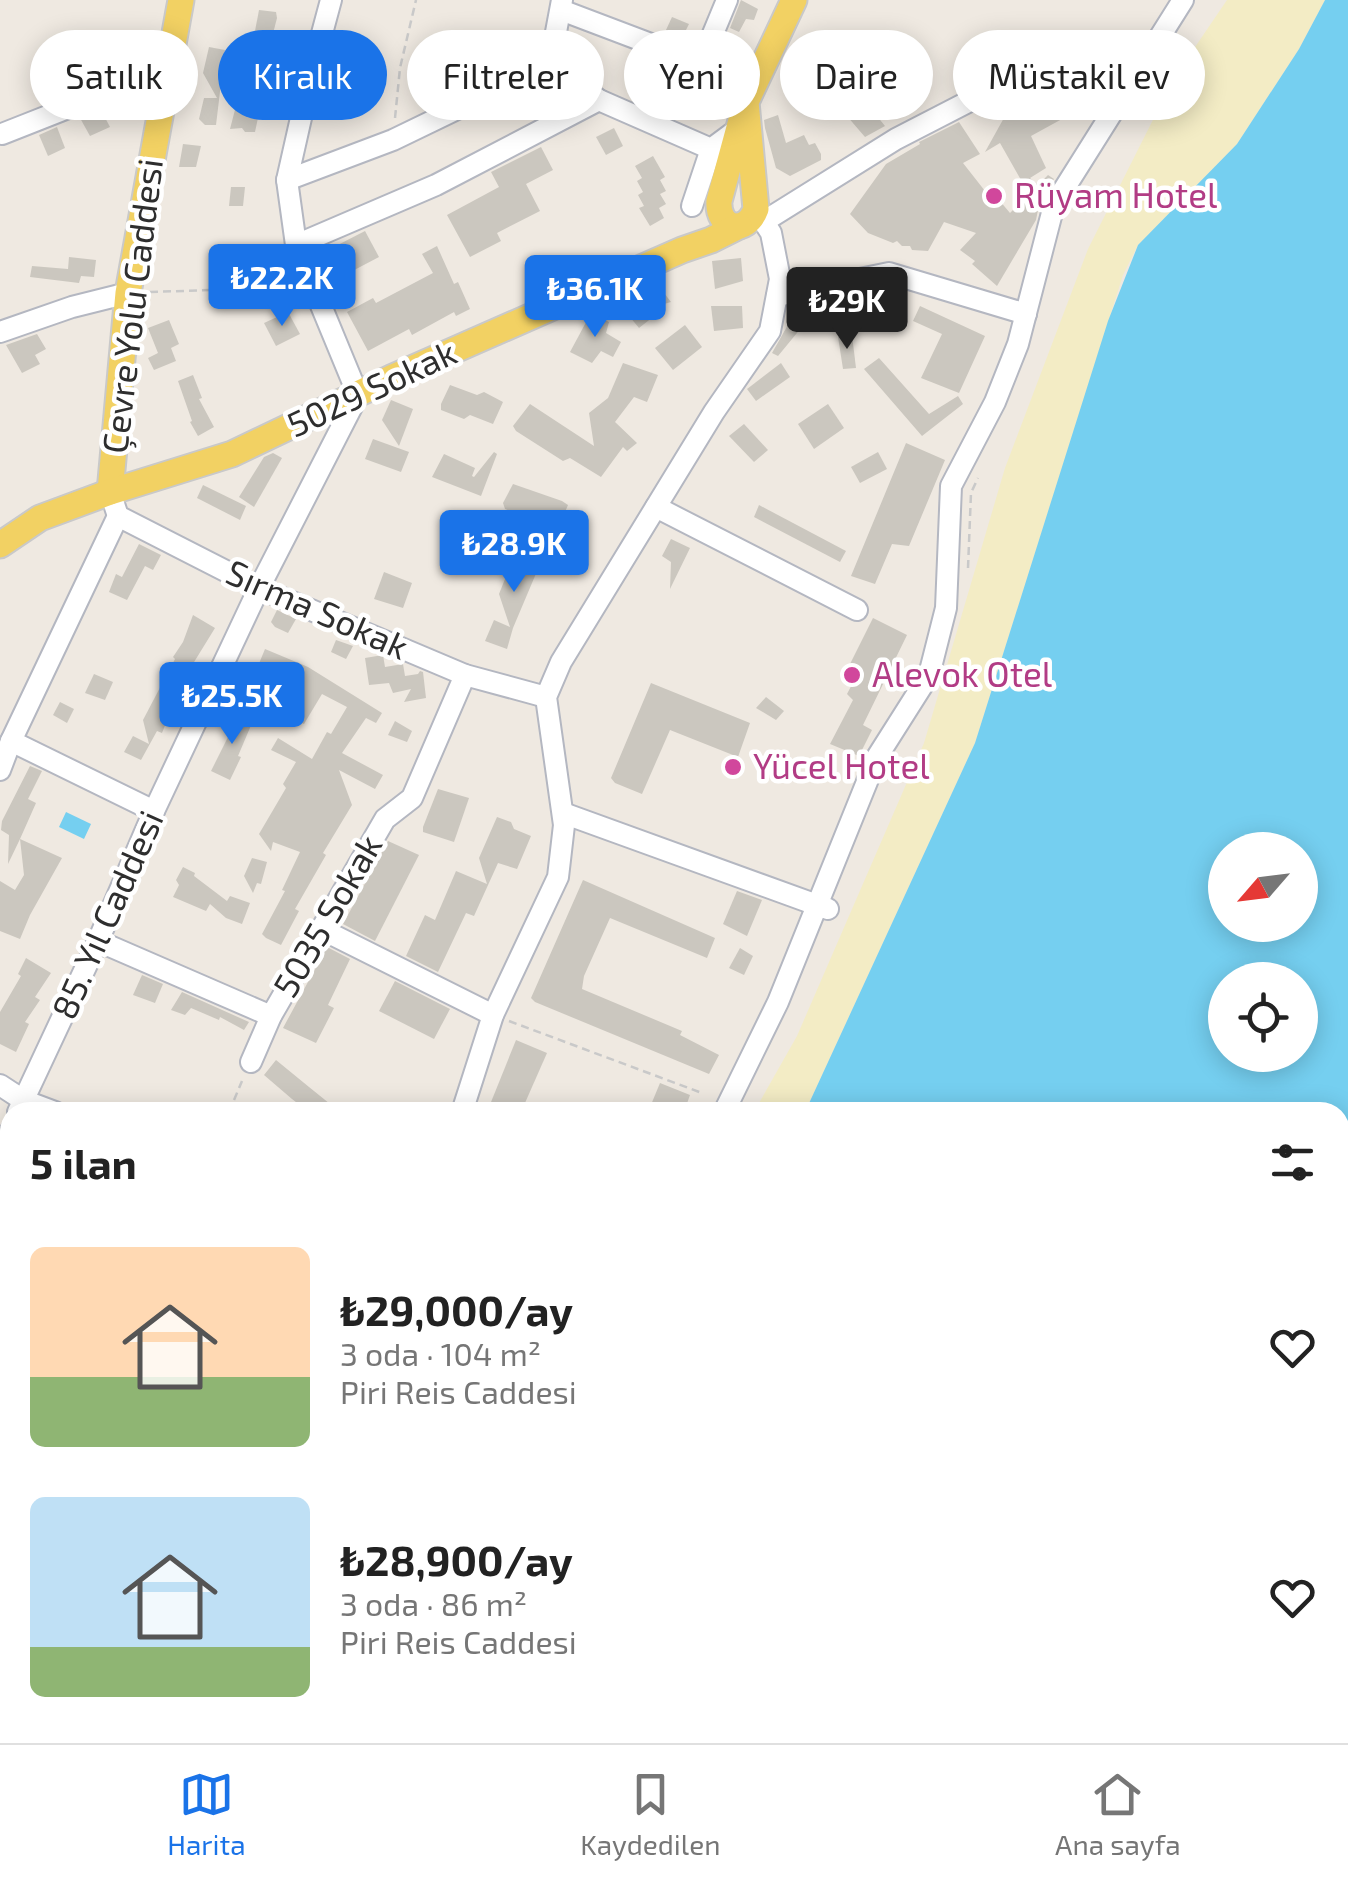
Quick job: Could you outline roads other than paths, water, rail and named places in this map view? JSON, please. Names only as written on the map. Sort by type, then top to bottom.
[{"type":"main road","name":"Çevre Yolu Caddesi","points":[[175,30],[181,0]]},
{"type":"main road","points":[[760,72],[794,0]]},
{"type":"main road","name":"Çevre Yolu Caddesi","points":[[0,545],[40,518],[114,504],[128,293],[158,120]]},
{"type":"main road","points":[[682,250],[694,239],[741,120]]},
{"type":"main road","points":[[747,120],[755,220]]},
{"type":"main road","points":[[709,204],[726,191],[738,188],[749,192],[755,220]]},
{"type":"main road","name":"5029 Sokak","points":[[114,504],[755,220]]},
{"type":"street","points":[[332,0],[287,180],[296,245],[358,395]]},
{"type":"street","points":[[715,30],[727,0]]},
{"type":"street","points":[[1170,30],[1183,0]]},
{"type":"street","points":[[556,30],[561,5],[624,31]]},
{"type":"street","points":[[604,102],[711,149]]},
{"type":"street","points":[[465,1102],[493,1015],[558,877],[564,825],[546,697],[561,662],[714,412],[770,330],[780,278],[755,220],[953,110]]},
{"type":"street","points":[[2,134],[38,120]]},
{"type":"street","points":[[287,180],[394,140],[435,120]]},
{"type":"street","points":[[296,245],[436,185],[561,120]]},
{"type":"street","points":[[729,1102],[778,1002],[814,903],[877,757],[929,674],[946,608],[951,486],[995,402],[1018,344],[1054,205],[1114,120]]},
{"type":"street","points":[[711,149],[738,129]]},
{"type":"street","points":[[709,204],[711,149]]},
{"type":"street","points":[[777,296],[889,273],[1026,314]]},
{"type":"street","points":[[0,332],[128,293]]},
{"type":"street","name":"85. Yıl Caddesi","points":[[23,1102],[259,588],[358,395]]},
{"type":"street","points":[[0,770],[114,504]]},
{"type":"street","name":"Sırma Sokak","points":[[114,504],[259,588],[465,676],[546,697]]},
{"type":"street","points":[[656,507],[858,610]]},
{"type":"street","name":"5035 Sokak","points":[[251,1062],[271,1016],[385,819],[412,798],[465,676]]},
{"type":"street","points":[[11,741],[154,811]]},
{"type":"street","points":[[563,812],[814,903]]},
{"type":"street","points":[[321,929],[493,1015]]},
{"type":"street","points":[[98,941],[271,1016]]},
{"type":"water","points":[[1325,0],[1348,0],[1348,1102],[810,1102],[975,743],[1108,321],[1138,245],[1237,144],[1299,49]]},
{"type":"water","points":[[66,812],[91,824],[84,839],[59,827]]},
{"type":"place","name":"Rüyam Hotel","points":[[994,196]]},
{"type":"place","name":"Alevok Otel","points":[[852,675]]},
{"type":"place","name":"Yücel Hotel","points":[[733,767]]}]
